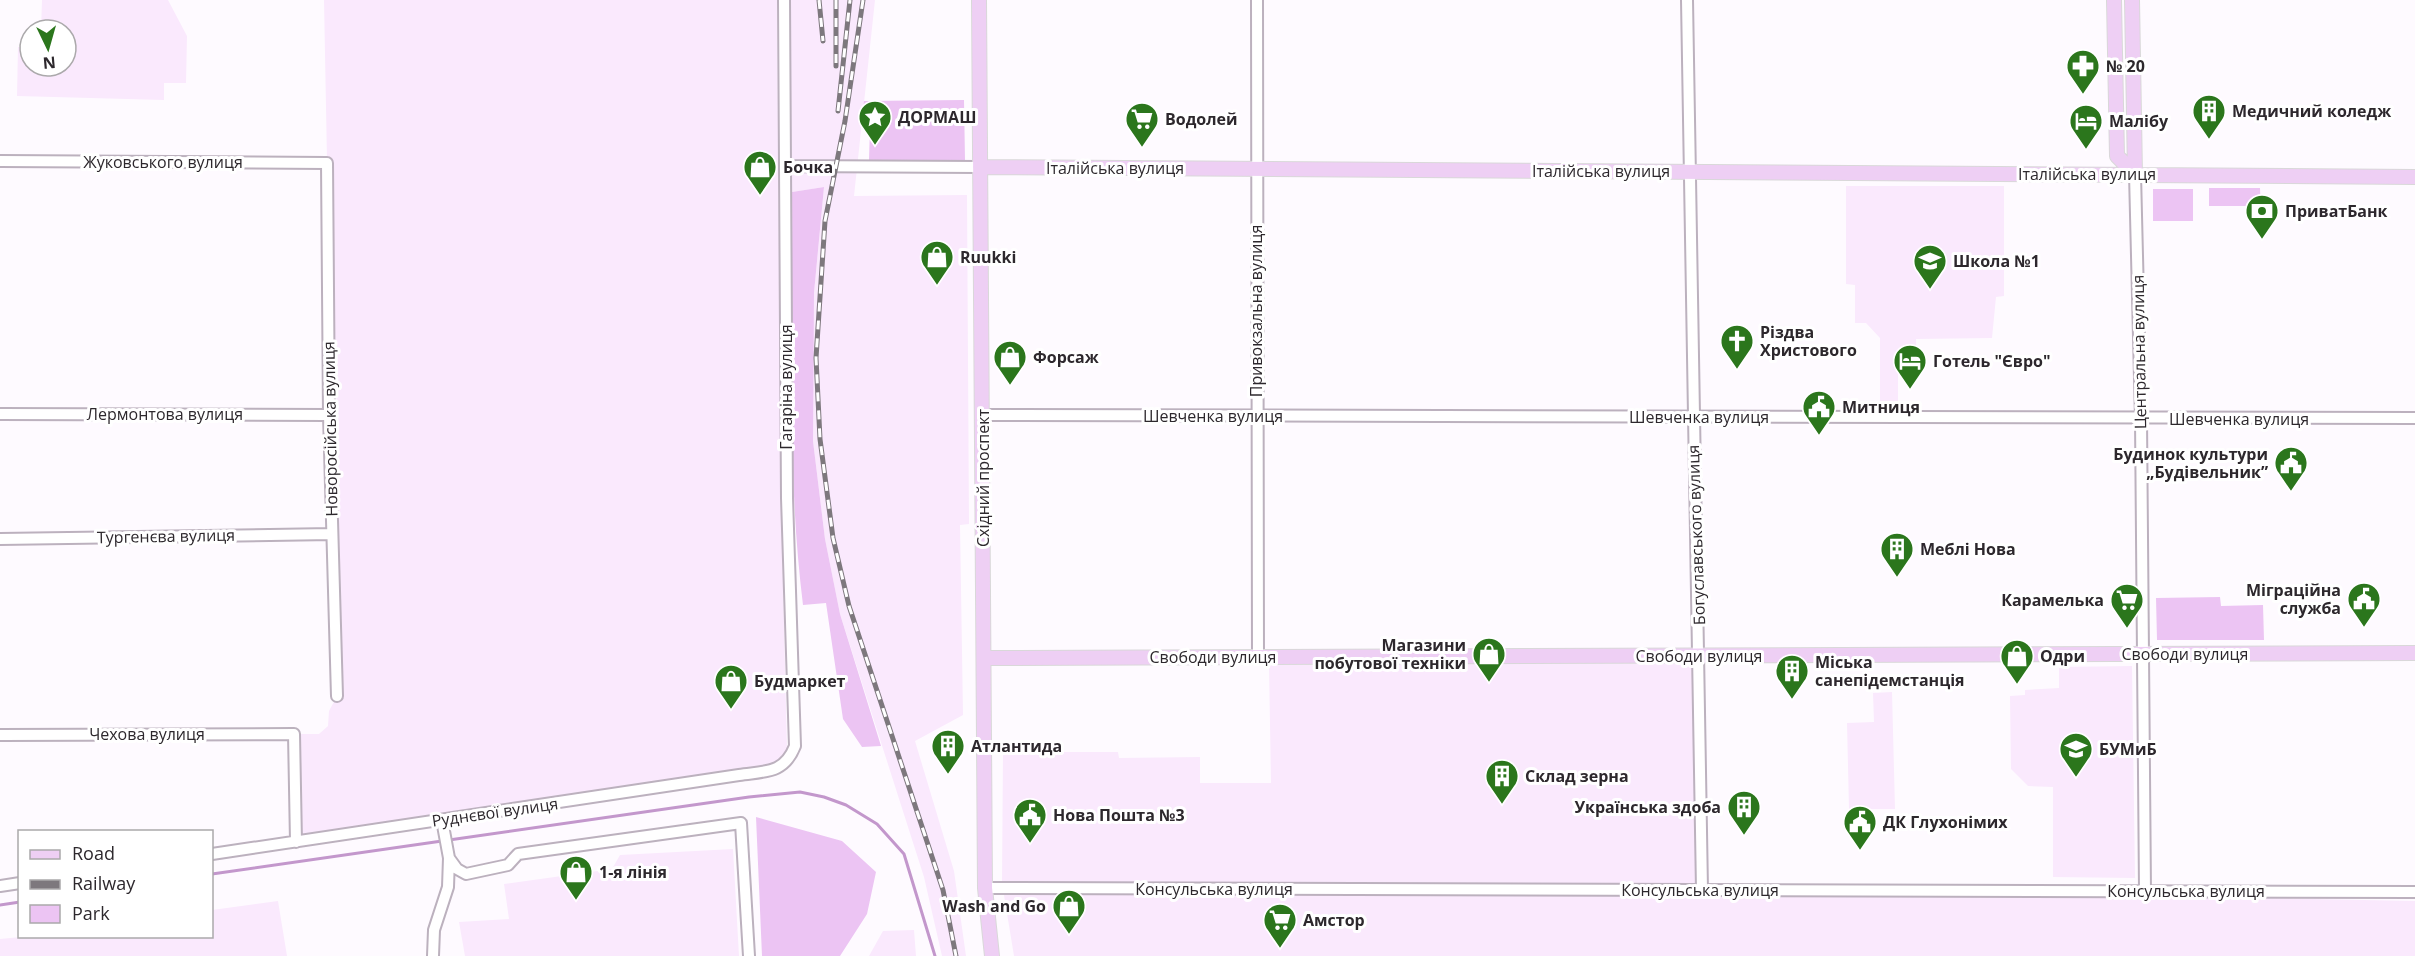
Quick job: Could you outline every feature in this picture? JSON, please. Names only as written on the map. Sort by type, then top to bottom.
[{"type":"main road","name":"Східний проспект","points":[[979,0],[986,888],[992,956]]},
{"type":"main road","points":[[2114,0],[2117,156],[2135,174]]},
{"type":"main road","name":"Центральна вулиця","points":[[2132,0],[2135,174]]},
{"type":"main road","name":"Італійська вулиця","points":[[980,167],[2415,177]]},
{"type":"main road","name":"Свободи вулиця","points":[[984,658],[2415,653]]},
{"type":"street","name":"Гагаріна вулиця","points":[[778,768],[790,758],[795,746],[787,498],[783,0]]},
{"type":"street","name":"Привокзальна вулиця","points":[[1257,0],[1258,657]]},
{"type":"street","name":"Богуславського вулиця","points":[[1687,0],[1691,172],[1692,417],[1699,656],[1702,890]]},
{"type":"street","name":"Жуковського вулиця","points":[[0,161],[327,163]]},
{"type":"street","name":"Новоросійська вулиця","points":[[327,163],[329,415],[337,696]]},
{"type":"street","name":"Італійська вулиця","points":[[786,166],[980,167]]},
{"type":"street","name":"Центральна вулиця","points":[[2135,174],[2141,419],[2145,891]]},
{"type":"street","name":"Лермонтова вулиця","points":[[0,414],[329,415]]},
{"type":"street","name":"Шевченка вулиця","points":[[983,415],[2415,418]]},
{"type":"street","name":"Тургенєва вулиця","points":[[0,539],[332,534]]},
{"type":"street","name":"Чехова вулиця","points":[[0,735],[294,734],[296,842]]},
{"type":"street","name":"Руднєвої вулиця","points":[[213,854],[778,768]]},
{"type":"street","points":[[433,956],[434,930],[448,887],[449,858],[442,820]]},
{"type":"street","points":[[449,858],[457,869],[466,874],[508,865],[518,854],[741,823],[749,956]]},
{"type":"street","points":[[0,886],[18,883]]},
{"type":"street","name":"Консульська вулиця","points":[[986,888],[2415,892]]},
{"type":"shaded area","points":[[42,0],[168,0],[187,36],[186,83],[164,83],[164,100],[17,96],[18,47],[18,78],[78,78],[78,18],[41,18]]},
{"type":"shaded area","points":[[324,0],[777,0],[781,498],[787,748],[777,765],[298,838],[296,734],[319,734],[328,726],[329,711],[337,696]]},
{"type":"shaded area","points":[[789,0],[875,0],[854,196],[967,195],[969,524],[960,525],[963,715],[915,741],[954,871],[966,956],[942,956],[924,877],[840,614],[825,539],[813,441],[812,360],[814,293],[824,187],[792,192]]},
{"type":"shaded area","name":"Школа №1","points":[[1846,186],[2004,186],[2004,296],[1996,297],[1992,338],[1916,339],[1917,374],[1898,375],[1898,403],[1880,403],[1880,338],[1866,323],[1855,323],[1855,285],[1846,284]]},
{"type":"shaded area","points":[[1696,659],[1700,895],[2210,897],[2415,901],[2415,956],[1014,956],[1002,883],[1003,752],[1118,752],[1119,758],[1200,757],[1200,783],[1271,783],[1269,665]]},
{"type":"shaded area","name":"БУМиБ","points":[[2132,666],[2135,878],[2053,877],[2053,787],[2028,786],[2011,769],[2010,696],[2025,695],[2025,690],[2059,688],[2059,667]]},
{"type":"shaded area","points":[[1892,692],[1895,809],[1849,809],[1847,723],[1874,722],[1873,693]]},
{"type":"shaded area","points":[[733,849],[739,956],[465,956],[459,922],[509,919],[504,884],[612,869],[620,855]]},
{"type":"shaded area","points":[[278,901],[287,956],[0,956],[0,939],[18,937],[213,938],[213,910]]},
{"type":"shaded area","points":[[914,930],[916,956],[869,956],[883,931]]},
{"type":"green space","points":[[964,100],[965,160],[869,160],[870,127],[862,115],[864,101]]},
{"type":"green space","points":[[824,187],[814,293],[813,441],[825,539],[840,614],[881,746],[862,747],[843,719],[826,603],[803,605],[792,450],[792,192]]},
{"type":"green space","points":[[2209,188],[2260,188],[2261,213],[2255,213],[2249,206],[2209,206]]},
{"type":"green space","points":[[2153,189],[2193,189],[2193,221],[2153,221]]},
{"type":"green space","points":[[2220,597],[2221,606],[2263,605],[2264,640],[2157,640],[2156,598]]},
{"type":"green space","points":[[756,817],[842,841],[876,872],[867,914],[840,956],[762,956]]},
{"type":"waterway","points":[[449,840],[749,797],[800,792],[824,797],[846,805],[877,824],[904,854],[935,956]]},
{"type":"waterway","points":[[213,874],[442,841]]},
{"type":"waterway","points":[[0,905],[18,902]]},
{"type":"railway","points":[[819,0],[823,41]]},
{"type":"railway","points":[[836,0],[836,66]]},
{"type":"railway","points":[[838,111],[850,0]]},
{"type":"railway","points":[[863,0],[845,121],[825,221],[816,358],[820,439],[833,538],[849,606],[943,890],[956,956]]},
{"type":"place","name":"№ 20","points":[[2083,95]]},
{"type":"place","name":"Медичний коледж","points":[[2209,140]]},
{"type":"place","name":"ДОРМАШ","points":[[875,146]]},
{"type":"place","name":"Водолей","points":[[1142,148]]},
{"type":"place","name":"Малібу","points":[[2086,150]]},
{"type":"place","name":"Бочка","points":[[760,196]]},
{"type":"place","name":"ПриватБанк","points":[[2262,240]]},
{"type":"place","name":"Ruukki","points":[[937,286]]},
{"type":"place","name":"Школа №1","points":[[1930,290]]},
{"type":"place","name":"Різдва Христового","points":[[1737,370]]},
{"type":"place","name":"Форсаж","points":[[1010,386]]},
{"type":"place","name":"Готель \"Євро\"","points":[[1910,390]]},
{"type":"place","name":"Митниця","points":[[1819,436]]},
{"type":"place","name":"Будинок культури „Будівельник”","points":[[2291,492]]},
{"type":"place","name":"Меблі Нова","points":[[1897,578]]},
{"type":"place","name":"Міграційна служба","points":[[2364,628]]},
{"type":"place","name":"Карамелька","points":[[2127,629]]},
{"type":"place","name":"Магазини побутової техніки","points":[[1489,683]]},
{"type":"place","name":"Одри","points":[[2017,685]]},
{"type":"place","name":"Міська санепідемстанція","points":[[1792,700]]},
{"type":"place","name":"Будмаркет","points":[[731,710]]},
{"type":"place","name":"Атлантида","points":[[948,775]]},
{"type":"place","name":"БУМиБ","points":[[2076,778]]},
{"type":"place","name":"Склад зерна","points":[[1502,805]]},
{"type":"place","name":"Українська здоба","points":[[1744,836]]},
{"type":"place","name":"Нова Пошта №3","points":[[1030,844]]},
{"type":"place","name":"ДК Глухонімих","points":[[1860,851]]},
{"type":"place","name":"1-я лінія","points":[[576,901]]},
{"type":"place","name":"Wash and Go","points":[[1069,935]]},
{"type":"place","name":"Амстор","points":[[1280,949]]}]
